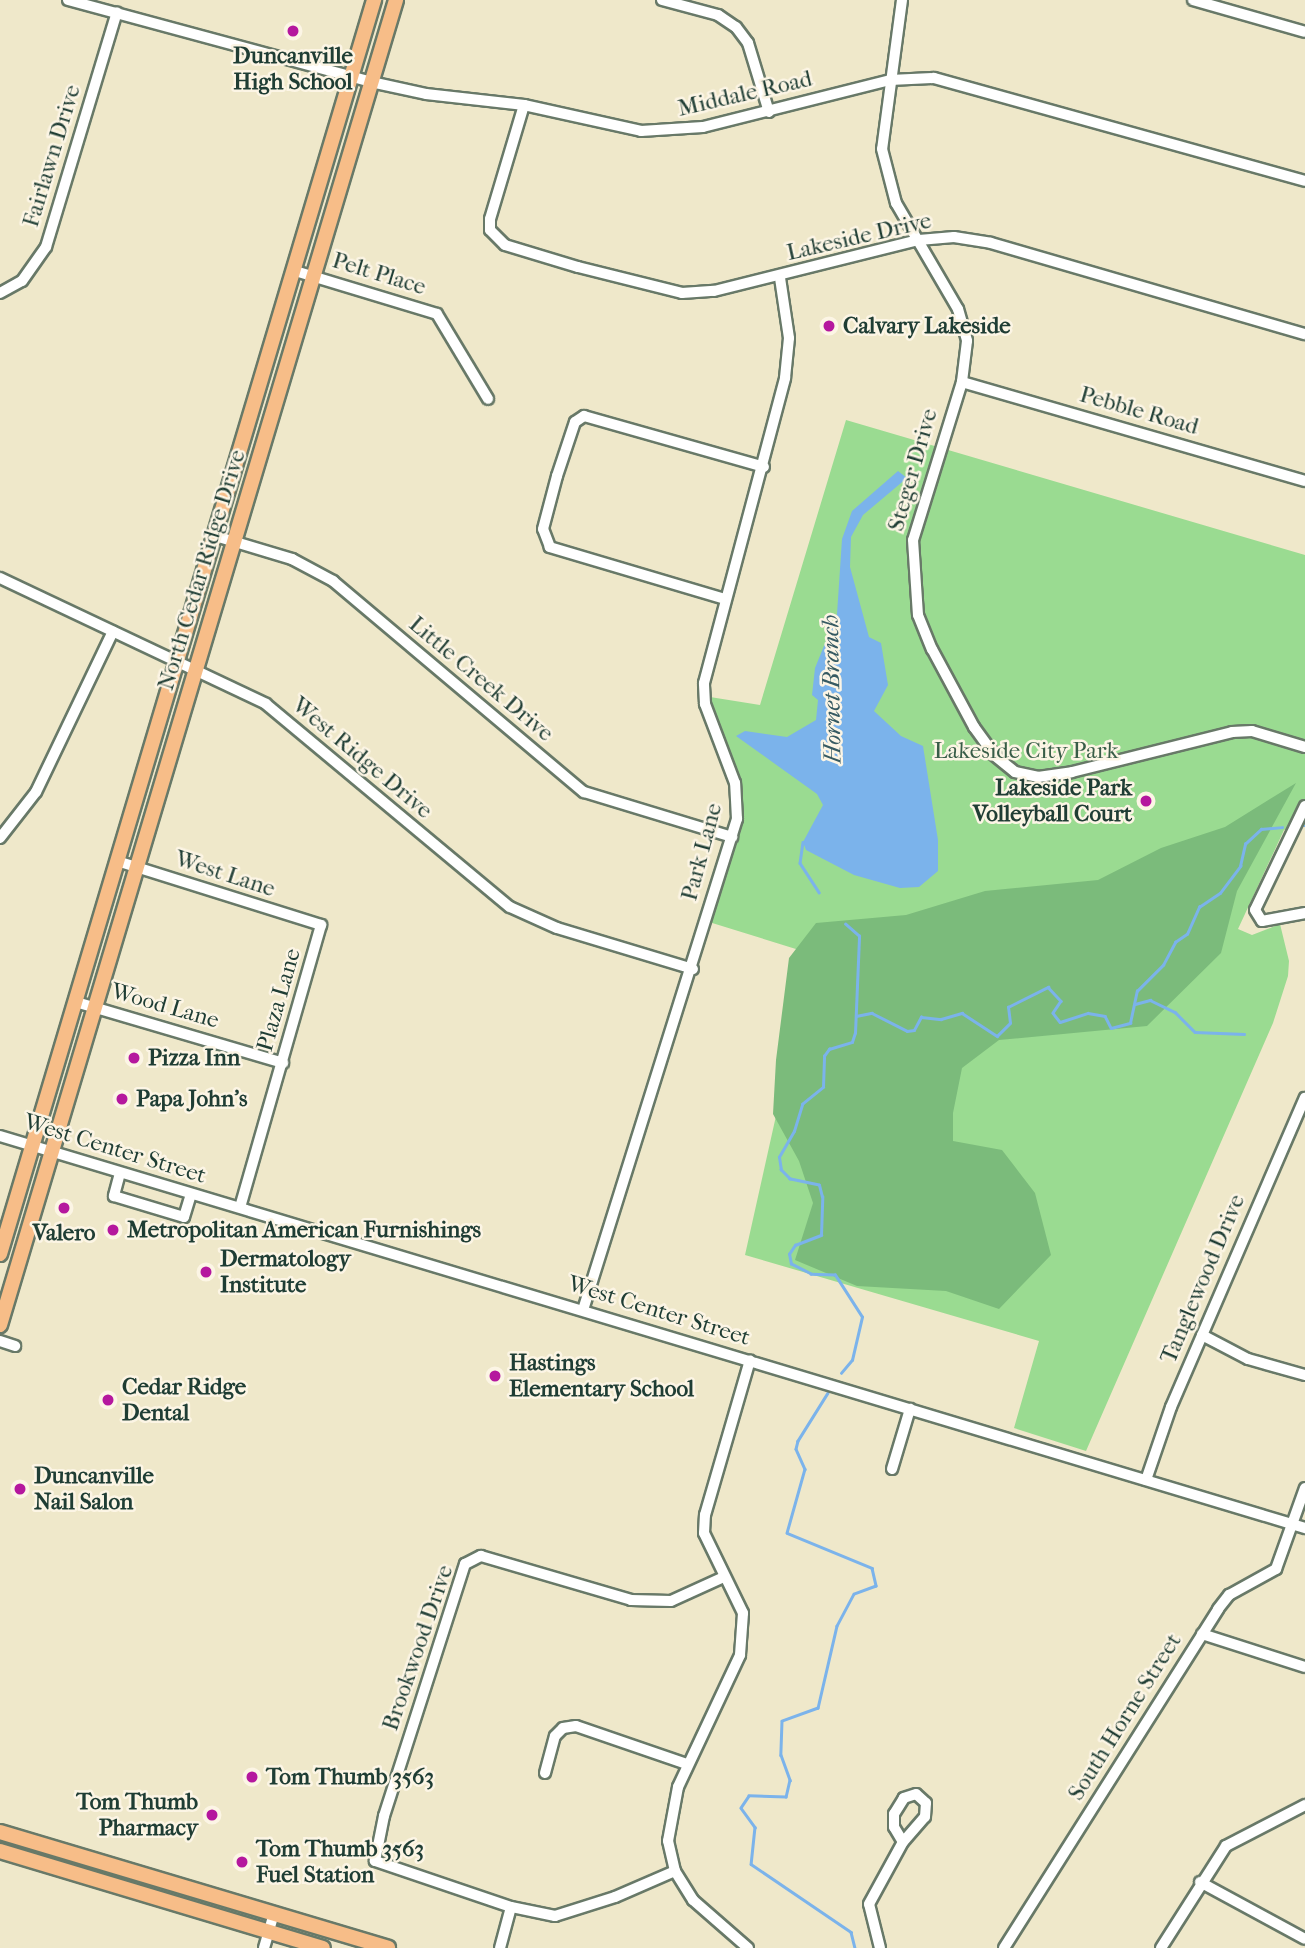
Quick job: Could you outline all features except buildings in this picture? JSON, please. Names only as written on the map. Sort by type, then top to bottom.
[{"type":"main road","name":"North Cedar Ridge Drive","points":[[0,1254],[212,535],[295,271],[374,0]]},
{"type":"main road","name":"North Cedar Ridge Drive","points":[[0,1325],[396,0]]},
{"type":"main road","points":[[0,1832],[388,1948]]},
{"type":"main road","points":[[0,1851],[323,1948]]},
{"type":"main road","points":[[70,1872],[75,1854]]},
{"type":"street","name":"Middale Road","points":[[68,0],[371,82],[524,105],[655,132],[703,127],[890,80],[934,78],[982,88],[1305,181]]},
{"type":"street","points":[[662,0],[718,15],[736,27],[748,43],[769,112]]},
{"type":"street","name":"Steger Drive","points":[[902,0],[882,149],[895,204],[919,240],[964,326],[962,383],[916,517],[913,586],[918,615],[932,649],[994,755],[1015,772],[1038,777],[1232,732],[1252,731],[1305,747]]},
{"type":"street","points":[[1193,0],[1305,32]]},
{"type":"street","name":"Fairlawn Drive","points":[[0,293],[22,281],[46,247],[117,12]]},
{"type":"street","name":"Lakeside Drive","points":[[524,105],[493,207],[491,230],[505,245],[640,285],[682,293],[779,278],[919,240],[954,237],[991,243],[1305,334]]},
{"type":"street","name":"Pelt Place","points":[[295,271],[437,314],[488,399]]},
{"type":"street","name":"Park Lane","points":[[583,1310],[732,837],[738,801],[705,704],[704,683],[725,599],[764,467],[789,338],[779,278]]},
{"type":"street","name":"Pebble Road","points":[[962,383],[1305,481]]},
{"type":"street","points":[[725,599],[550,547],[543,528],[557,474],[575,422],[584,416],[764,467]]},
{"type":"street","name":"Little Creek Drive","points":[[212,535],[292,559],[333,581],[584,792],[732,837]]},
{"type":"street","name":"West Ridge Drive","points":[[0,578],[266,704],[510,906],[557,928],[692,969]]},
{"type":"street","points":[[0,838],[36,792],[113,631]]},
{"type":"street","points":[[1305,806],[1257,904],[1257,918],[1268,921],[1305,913]]},
{"type":"street","name":"West Lane","points":[[117,861],[321,925]]},
{"type":"street","name":"Plaza Lane","points":[[240,1207],[321,925]]},
{"type":"street","name":"Wood Lane","points":[[76,1002],[283,1063]]},
{"type":"street","name":"Tanglewood Drive","points":[[1146,1480],[1202,1335],[1305,1098]]},
{"type":"street","name":"West Center Street","points":[[0,1136],[1305,1528]]},
{"type":"street","points":[[120,1173],[114,1196],[184,1217],[191,1194]]},
{"type":"street","points":[[1202,1335],[1248,1359],[1305,1375]]},
{"type":"street","points":[[0,1341],[15,1346]]},
{"type":"street","points":[[748,1948],[693,1900],[675,1871],[669,1822],[687,1764],[740,1655],[743,1613],[723,1577],[704,1533],[705,1515],[750,1360]]},
{"type":"street","points":[[892,1469],[910,1409]]},
{"type":"street","name":"South Horne Street","points":[[1004,1948],[1228,1595],[1276,1569],[1305,1488]]},
{"type":"street","name":"Brookwood Drive","points":[[675,1871],[615,1897],[555,1916],[510,1907],[375,1861],[384,1816],[465,1564],[481,1556],[631,1600],[671,1601],[723,1577]]},
{"type":"street","points":[[1202,1634],[1305,1667]]},
{"type":"street","points":[[545,1773],[555,1736],[563,1728],[576,1726],[687,1764]]},
{"type":"street","points":[[880,1948],[869,1904],[903,1842],[918,1828],[927,1810],[916,1794],[900,1802],[893,1818],[903,1842]]},
{"type":"street","points":[[1161,1948],[1200,1882],[1227,1846],[1305,1805]]},
{"type":"street","points":[[1200,1882],[1305,1940]]},
{"type":"street","points":[[500,1948],[510,1907]]},
{"type":"street","points":[[264,1948],[274,1914]]},
{"type":"green space","name":"Lakeside City Park","points":[[846,420],[1305,555],[1305,826],[1284,830],[1238,929],[1252,935],[1280,924],[1289,961],[1288,976],[1273,1023],[1086,1451],[1014,1428],[1039,1341],[745,1255],[812,954],[709,922],[736,839],[743,792],[710,697],[760,705]]},
{"type":"green space","points":[[1296,783],[1237,891],[1221,953],[1147,1026],[999,1040],[962,1068],[953,1113],[953,1141],[1002,1150],[1035,1193],[1051,1255],[999,1309],[946,1291],[857,1286],[795,1260],[813,1203],[799,1161],[773,1114],[776,1060],[789,958],[816,923],[906,915],[985,891],[1098,880],[1161,848],[1225,827]]},
{"type":"water","points":[[898,471],[907,478],[863,515],[851,537],[850,567],[869,637],[881,643],[888,685],[874,711],[901,736],[923,746],[938,840],[938,871],[919,887],[900,888],[854,875],[806,850],[803,842],[823,805],[817,794],[736,736],[745,731],[787,737],[816,720],[818,700],[812,695],[815,668],[837,614],[842,539],[852,511]]},
{"type":"waterway","points":[[856,1016],[872,1013],[907,1031],[914,1030],[921,1017],[941,1019],[962,1013],[997,1036],[1010,1023],[1008,1007],[1048,987],[1061,1001],[1053,1013],[1060,1022],[1088,1013],[1105,1016],[1111,1028],[1130,1023],[1137,991],[1163,965],[1175,942],[1187,934],[1199,907],[1220,893],[1240,866],[1245,844],[1261,829],[1282,827]]},
{"type":"waterway","name":"Hornet Branch","points":[[803,842],[800,863],[819,892]]},
{"type":"waterway","name":"Hornet Branch","points":[[841,1373],[852,1360],[862,1317],[835,1275],[811,1274],[791,1264],[789,1254],[795,1245],[821,1235],[822,1197],[819,1185],[790,1179],[781,1170],[779,1157],[794,1131],[802,1104],[823,1087],[824,1056],[829,1049],[852,1042],[855,1033],[859,936],[845,924]]},
{"type":"waterway","points":[[1135,1004],[1150,1000],[1175,1012],[1195,1032],[1244,1034]]},
{"type":"waterway","name":"Hornet Branch","points":[[828,1393],[798,1441],[796,1449],[805,1469],[787,1533],[872,1568],[876,1586],[854,1594],[837,1626],[818,1708],[782,1721],[781,1755],[790,1780],[786,1797],[749,1796],[741,1808],[755,1827],[751,1864],[851,1932],[855,1948]]},
{"type":"place","name":"Duncanville High School","points":[[293,31]]},
{"type":"place","name":"Calvary Lakeside","points":[[829,326]]},
{"type":"place","name":"Lakeside Park Volleyball Court","points":[[1146,801]]},
{"type":"place","name":"Pizza Inn","points":[[134,1058]]},
{"type":"place","name":"Papa John's","points":[[122,1099]]},
{"type":"place","name":"Valero","points":[[64,1208]]},
{"type":"place","name":"Metropolitan American Furnishings","points":[[113,1230]]},
{"type":"place","name":"Dermatology Institute","points":[[206,1272]]},
{"type":"place","name":"Hastings Elementary School","points":[[495,1376]]},
{"type":"place","name":"Cedar Ridge Dental","points":[[108,1400]]},
{"type":"place","name":"Duncanville Nail Salon","points":[[20,1489]]},
{"type":"place","name":"Tom Thumb 3563","points":[[252,1777]]},
{"type":"place","name":"Tom Thumb Pharmacy","points":[[212,1815]]},
{"type":"place","name":"Tom Thumb 3563 Fuel Station","points":[[242,1862]]}]
